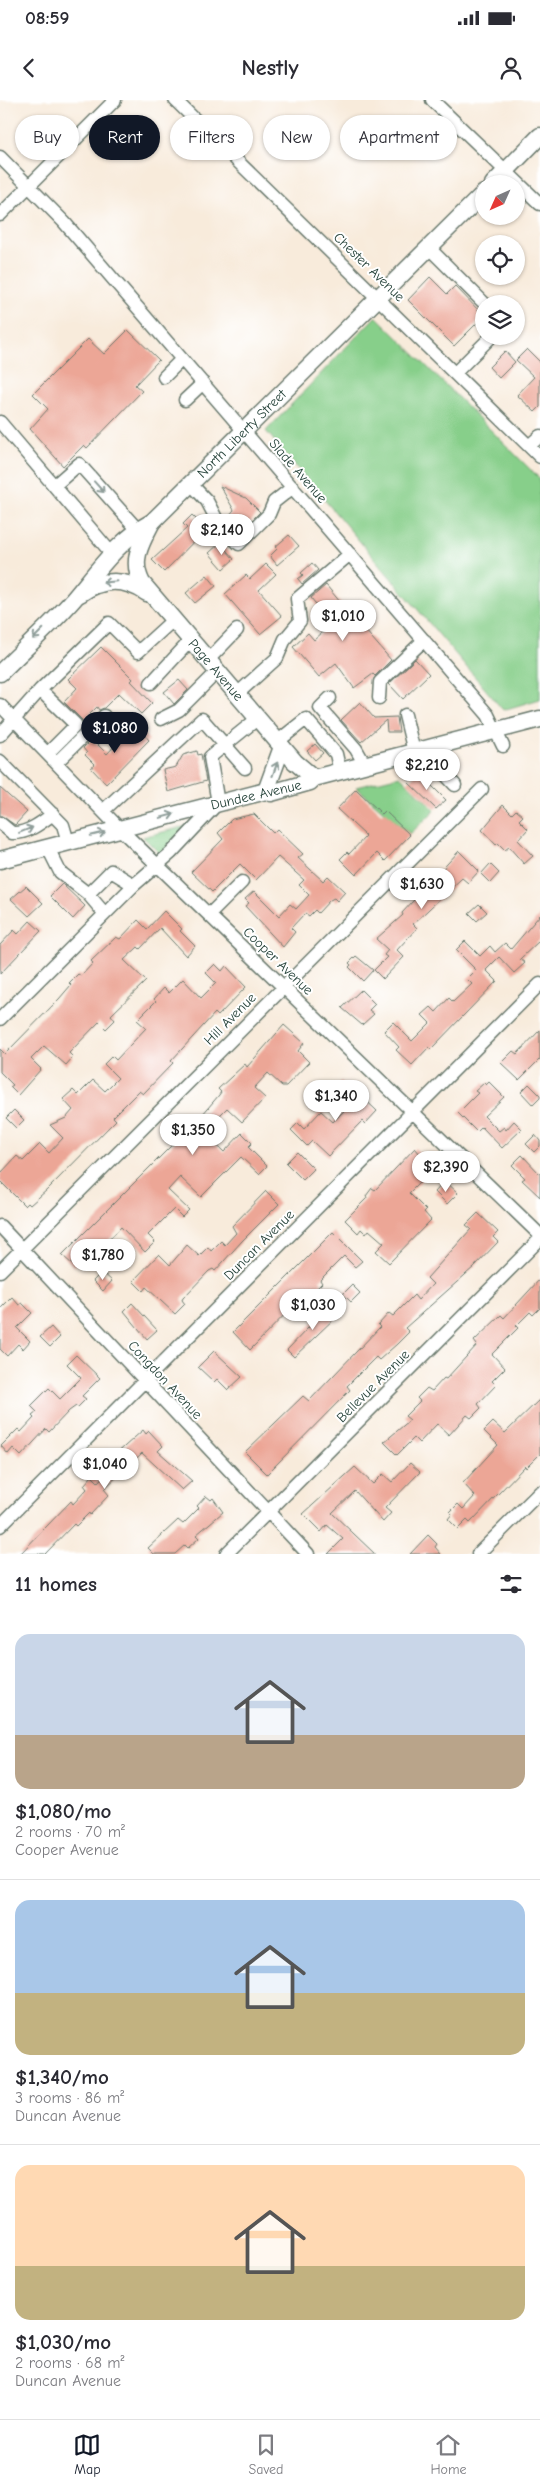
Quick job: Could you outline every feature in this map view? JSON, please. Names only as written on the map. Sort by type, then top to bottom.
[{"type":"main road","points":[[502,175],[540,136]]},
{"type":"main road","name":"North Liberty Street","points":[[0,673],[73,600],[94,572],[112,554],[191,484],[475,202]]},
{"type":"main road","points":[[145,526],[136,559],[139,578],[149,594]]},
{"type":"main road","points":[[73,600],[88,589],[107,581],[126,583],[149,594]]},
{"type":"main road","name":"Page Avenue","points":[[149,594],[279,745],[314,778]]},
{"type":"main road","name":"Dundee Avenue","points":[[0,860],[266,791],[271,793],[310,782],[314,778],[540,719]]},
{"type":"main road","points":[[266,791],[279,745]]},
{"type":"street","points":[[0,215],[115,100]]},
{"type":"street","name":"Chester Avenue","points":[[175,100],[540,457]]},
{"type":"street","points":[[432,100],[540,204]]},
{"type":"street","name":"Slade Avenue","points":[[0,157],[64,222],[424,640],[488,715],[503,746]]},
{"type":"street","points":[[428,248],[476,295]]},
{"type":"street","points":[[455,373],[483,345]]},
{"type":"street","points":[[164,377],[182,359]]},
{"type":"street","points":[[185,400],[202,383]]},
{"type":"street","points":[[0,422],[112,554]]},
{"type":"street","points":[[529,446],[540,436]]},
{"type":"street","points":[[55,485],[79,464],[120,510],[145,526]]},
{"type":"street","points":[[191,484],[207,501],[219,524],[239,544],[269,514],[274,502],[293,487]]},
{"type":"street","points":[[236,695],[277,658],[285,640],[300,621],[297,599],[350,554]]},
{"type":"street","points":[[0,735],[40,690],[109,623],[138,652],[172,620]]},
{"type":"street","points":[[160,719],[179,710],[237,630]]},
{"type":"street","points":[[379,698],[380,682],[424,640]]},
{"type":"street","points":[[151,683],[190,641]]},
{"type":"street","points":[[40,690],[76,725],[48,753]]},
{"type":"street","points":[[330,698],[320,708],[356,749],[365,765]]},
{"type":"street","name":"Cooper Avenue","points":[[0,704],[104,810],[120,829],[540,1235]]},
{"type":"street","points":[[57,762],[104,716]]},
{"type":"street","points":[[405,716],[414,752]]},
{"type":"street","points":[[104,810],[202,719],[245,768]]},
{"type":"street","points":[[0,1019],[134,885],[158,865],[218,803],[210,757],[257,719]]},
{"type":"street","points":[[279,745],[306,719],[336,754],[340,772]]},
{"type":"street","points":[[437,746],[441,770],[455,785]]},
{"type":"street","points":[[0,761],[63,825],[68,842]]},
{"type":"street","name":"Hill Avenue","points":[[0,1271],[482,789]]},
{"type":"street","points":[[0,823],[12,833],[20,833],[35,826],[52,814]]},
{"type":"street","points":[[48,848],[60,872],[88,894],[105,914]]},
{"type":"street","points":[[88,894],[111,871],[134,885]]},
{"type":"street","points":[[209,915],[242,882]]},
{"type":"street","name":"Duncan Avenue","points":[[0,1526],[540,984]]},
{"type":"street","name":"Congdon Avenue","points":[[0,1226],[308,1554]]},
{"type":"street","name":"Bellevue Avenue","points":[[226,1554],[540,1239]]},
{"type":"street","points":[[478,1554],[540,1492]]},
{"type":"green space","points":[[376,316],[540,479],[540,699],[503,710],[266,431]]},
{"type":"green space","points":[[400,776],[435,810],[410,834],[356,787]]},
{"type":"green space","points":[[191,825],[161,855],[143,837]]},
{"type":"building","points":[[430,277],[447,294],[455,286],[475,307],[475,325],[454,346],[408,300]]},
{"type":"building","points":[[128,330],[159,360],[135,385],[142,391],[87,448],[84,445],[63,466],[30,429],[48,409],[33,394],[88,339],[104,354]]},
{"type":"building","points":[[527,349],[540,362],[540,407],[535,412],[517,395],[534,377],[516,360]]},
{"type":"building","points":[[505,351],[515,362],[499,378],[489,367]]},
{"type":"building","points":[[220,486],[246,498],[260,512],[239,533],[226,519],[234,510]]},
{"type":"building","points":[[192,515],[206,529],[164,572],[152,560],[187,528],[183,524]]},
{"type":"building","points":[[289,535],[299,546],[277,565],[270,556],[277,549],[275,547]]},
{"type":"building","points":[[220,543],[234,559],[223,569],[209,553]]},
{"type":"building","points":[[312,563],[318,570],[302,584],[298,579],[303,575],[301,573]]},
{"type":"building","points":[[266,564],[276,574],[259,590],[282,616],[260,634],[225,594],[246,575],[250,579]]},
{"type":"building","points":[[207,575],[216,586],[195,603],[186,593]]},
{"type":"building","points":[[326,585],[351,615],[361,606],[374,623],[365,630],[391,660],[375,676],[373,674],[354,688],[336,663],[319,677],[293,647],[308,633],[314,640],[332,624],[311,598]]},
{"type":"building","points":[[101,647],[133,679],[131,681],[152,703],[141,714],[119,693],[104,708],[99,710],[97,707],[83,721],[64,702],[77,688],[68,679]]},
{"type":"building","points":[[415,659],[429,674],[403,699],[389,684]]},
{"type":"building","points":[[179,680],[188,690],[174,704],[164,692]]},
{"type":"building","points":[[360,702],[374,718],[397,717],[399,732],[387,732],[386,720],[361,742],[341,720]]},
{"type":"building","points":[[135,724],[149,740],[106,784],[91,768],[95,765],[85,755],[87,753],[83,748],[92,739],[107,754]]},
{"type":"building","points":[[315,744],[323,753],[315,760],[307,751]]},
{"type":"building","points":[[197,751],[198,755],[201,754],[206,781],[168,792],[163,770],[176,767],[183,755]]},
{"type":"building","points":[[418,772],[446,800],[436,809],[408,782]]},
{"type":"building","points":[[0,788],[27,812],[15,825],[0,815]]},
{"type":"building","points":[[356,789],[382,814],[385,811],[410,835],[385,861],[377,853],[356,875],[340,859],[347,852],[349,854],[366,836],[337,809]]},
{"type":"building","points":[[503,805],[512,814],[516,810],[523,816],[519,820],[528,829],[518,840],[533,856],[524,864],[509,847],[505,850],[498,843],[496,845],[482,830]]},
{"type":"building","points":[[254,814],[273,833],[277,829],[303,854],[298,858],[323,881],[328,876],[345,892],[337,901],[334,898],[330,900],[318,913],[315,910],[309,916],[305,913],[291,928],[295,932],[283,947],[245,906],[249,903],[245,899],[254,891],[279,916],[290,904],[296,909],[309,895],[299,885],[304,880],[278,857],[256,880],[240,864],[212,892],[191,872],[223,839],[218,833],[232,819]]},
{"type":"building","points":[[459,851],[479,871],[468,883],[462,878],[413,924],[417,928],[397,950],[404,957],[383,979],[374,970],[387,957],[384,955],[388,950],[376,939],[403,915],[402,913]]},
{"type":"building","points":[[490,864],[499,873],[490,883],[481,874]]},
{"type":"building","points":[[62,884],[85,906],[73,919],[50,896]]},
{"type":"building","points":[[26,886],[43,903],[29,916],[11,899]]},
{"type":"building","points":[[479,904],[487,912],[477,921],[469,913]]},
{"type":"building","points":[[164,911],[182,929],[180,931],[195,946],[186,956],[160,928],[140,949],[138,947],[124,960],[146,981],[111,1015],[115,1020],[106,1029],[99,1022],[69,1053],[73,1057],[66,1065],[44,1046],[31,1059],[41,1069],[18,1095],[10,1087],[13,1085],[0,1072],[0,1049],[5,1054],[59,999],[71,985],[69,983],[78,974],[81,976],[93,963],[91,961],[116,937],[120,939],[138,920],[147,929]]},
{"type":"building","points":[[540,915],[540,940],[520,959],[525,963],[514,973],[499,957],[486,970],[497,981],[431,1049],[429,1047],[412,1065],[396,1050],[399,1047],[384,1031],[393,1022],[412,1041],[430,1023],[422,1015],[431,1007],[436,1012],[449,998],[453,1002],[472,984],[467,979],[476,970],[456,950],[465,941],[480,956],[490,946],[495,952],[505,943],[511,949]]},
{"type":"building","points":[[30,921],[41,931],[0,974],[0,945],[14,930],[18,934]]},
{"type":"building","points":[[356,956],[373,970],[363,981],[349,967],[351,965],[349,963]]},
{"type":"building","points":[[215,964],[222,971],[226,966],[246,987],[218,1016],[215,1013],[171,1061],[173,1063],[143,1094],[139,1091],[113,1117],[116,1120],[47,1190],[30,1205],[28,1203],[25,1206],[0,1181],[0,1174],[17,1156],[23,1161],[40,1144],[49,1153],[63,1138],[50,1125],[66,1118],[73,1110],[63,1099],[73,1090],[78,1095],[93,1080],[105,1091],[118,1078],[104,1064],[112,1056],[116,1060],[146,1028],[137,1020],[156,1001],[154,999],[164,988],[169,993],[183,979],[201,998],[216,983],[206,973]]},
{"type":"building","points":[[361,990],[375,1004],[369,1010],[374,1014],[362,1025],[342,1008]]},
{"type":"building","points":[[284,1025],[304,1043],[298,1051],[309,1062],[286,1086],[282,1086],[268,1073],[254,1088],[265,1098],[242,1122],[227,1108],[203,1132],[224,1152],[242,1133],[252,1143],[248,1147],[267,1166],[259,1174],[241,1157],[201,1197],[180,1177],[168,1190],[189,1210],[182,1217],[174,1209],[148,1235],[155,1242],[145,1252],[121,1227],[106,1243],[117,1253],[105,1265],[89,1250],[74,1266],[62,1255],[202,1115],[221,1092],[218,1089],[245,1064],[247,1067]]},
{"type":"building","points":[[540,1030],[540,1059],[519,1080],[501,1063],[513,1051],[517,1054]]},
{"type":"building","points":[[341,1081],[352,1092],[353,1090],[357,1092],[377,1111],[365,1124],[362,1121],[328,1156],[312,1141],[307,1146],[291,1130],[298,1123],[304,1129],[321,1111],[333,1122],[348,1107],[332,1090]]},
{"type":"building","points":[[489,1082],[504,1097],[484,1116],[499,1131],[504,1127],[506,1130],[514,1121],[522,1129],[502,1148],[482,1127],[477,1132],[458,1113],[478,1093],[475,1091],[484,1083],[486,1085]]},
{"type":"building","points":[[529,1084],[540,1095],[540,1098],[533,1105],[521,1092]]},
{"type":"building","points":[[14,1110],[24,1120],[16,1128],[6,1118]]},
{"type":"building","points":[[535,1135],[540,1141],[540,1146],[534,1152],[526,1144]]},
{"type":"building","points":[[415,1148],[433,1169],[409,1193],[426,1210],[424,1212],[431,1220],[389,1263],[376,1251],[384,1243],[369,1230],[366,1234],[361,1229],[358,1233],[345,1220],[367,1198],[366,1196],[372,1188],[375,1190]]},
{"type":"building","points":[[297,1152],[314,1169],[303,1180],[286,1163]]},
{"type":"building","points":[[522,1155],[540,1174],[540,1197],[522,1180],[525,1178],[512,1165]]},
{"type":"building","points":[[445,1181],[458,1193],[447,1204],[435,1192]]},
{"type":"building","points":[[266,1191],[279,1204],[215,1271],[213,1269],[209,1271],[183,1298],[182,1300],[185,1304],[175,1314],[146,1287],[143,1291],[133,1281],[159,1254],[170,1265],[187,1245],[199,1256],[208,1247],[211,1251],[221,1241],[225,1245],[236,1233],[232,1226]]},
{"type":"building","points":[[478,1213],[498,1232],[493,1237],[498,1242],[474,1267],[405,1328],[409,1332],[397,1344],[379,1360],[376,1357],[347,1386],[350,1390],[267,1474],[245,1452],[303,1396],[309,1401],[380,1327],[378,1325],[389,1313],[393,1316],[414,1295],[418,1300],[433,1284],[427,1278],[471,1229],[466,1225]]},
{"type":"building","points":[[333,1232],[362,1261],[355,1267],[344,1256],[320,1280],[322,1283],[310,1295],[307,1292],[250,1350],[233,1332]]},
{"type":"building","points":[[102,1272],[112,1281],[103,1291],[93,1281]]},
{"type":"building","points":[[540,1279],[540,1308],[533,1315],[530,1312],[516,1326],[518,1328],[492,1354],[505,1368],[492,1381],[496,1385],[478,1404],[481,1408],[471,1418],[467,1415],[449,1435],[437,1424],[419,1443],[414,1438],[397,1455],[384,1442],[410,1420],[405,1416],[420,1401],[417,1398],[427,1388],[432,1391],[444,1378],[446,1379],[477,1345],[474,1341],[501,1315],[504,1318]]},
{"type":"building","points":[[352,1285],[360,1293],[351,1302],[343,1294]]},
{"type":"building","points":[[12,1297],[19,1305],[22,1303],[32,1313],[17,1328],[30,1341],[23,1349],[18,1344],[7,1356],[0,1349],[0,1309]]},
{"type":"building","points":[[132,1303],[157,1330],[147,1339],[124,1311]]},
{"type":"building","points":[[329,1306],[338,1315],[294,1357],[287,1350]]},
{"type":"building","points":[[51,1327],[60,1337],[50,1347],[40,1337]]},
{"type":"building","points":[[214,1351],[242,1377],[228,1390],[217,1379],[214,1382],[198,1367]]},
{"type":"building","points":[[76,1355],[100,1378],[82,1396],[86,1399],[78,1407],[76,1406],[69,1411],[49,1432],[46,1429],[21,1456],[13,1448],[8,1454],[1,1446],[18,1429],[21,1432],[34,1418],[32,1416],[37,1412],[31,1406],[49,1388],[60,1399],[81,1378],[67,1364]]},
{"type":"building","points":[[540,1399],[540,1454],[526,1468],[525,1466],[470,1523],[467,1520],[458,1529],[448,1519],[452,1514],[450,1512],[458,1504],[463,1509],[475,1496],[463,1483],[498,1445],[484,1431],[493,1422],[505,1433]]},
{"type":"building","points":[[143,1430],[146,1434],[149,1431],[163,1446],[158,1451],[192,1481],[182,1490],[142,1453],[104,1489],[109,1495],[90,1515],[89,1513],[76,1526],[74,1524],[45,1554],[20,1554],[71,1501],[73,1504],[87,1489],[84,1485],[92,1476],[98,1482],[111,1468],[106,1463]]},
{"type":"building","points":[[410,1463],[420,1472],[385,1508],[391,1513],[383,1522],[355,1491],[332,1513],[375,1554],[328,1554],[343,1539],[327,1525],[321,1532],[303,1514],[355,1467],[373,1484],[383,1474],[392,1482]]},
{"type":"building","points":[[206,1496],[211,1500],[213,1498],[223,1512],[196,1535],[199,1538],[188,1548],[185,1545],[175,1554],[154,1554],[148,1548],[178,1520],[183,1524],[199,1508],[197,1506]]},
{"type":"building","points":[[428,1535],[437,1544],[435,1547],[441,1554],[410,1554]]}]
